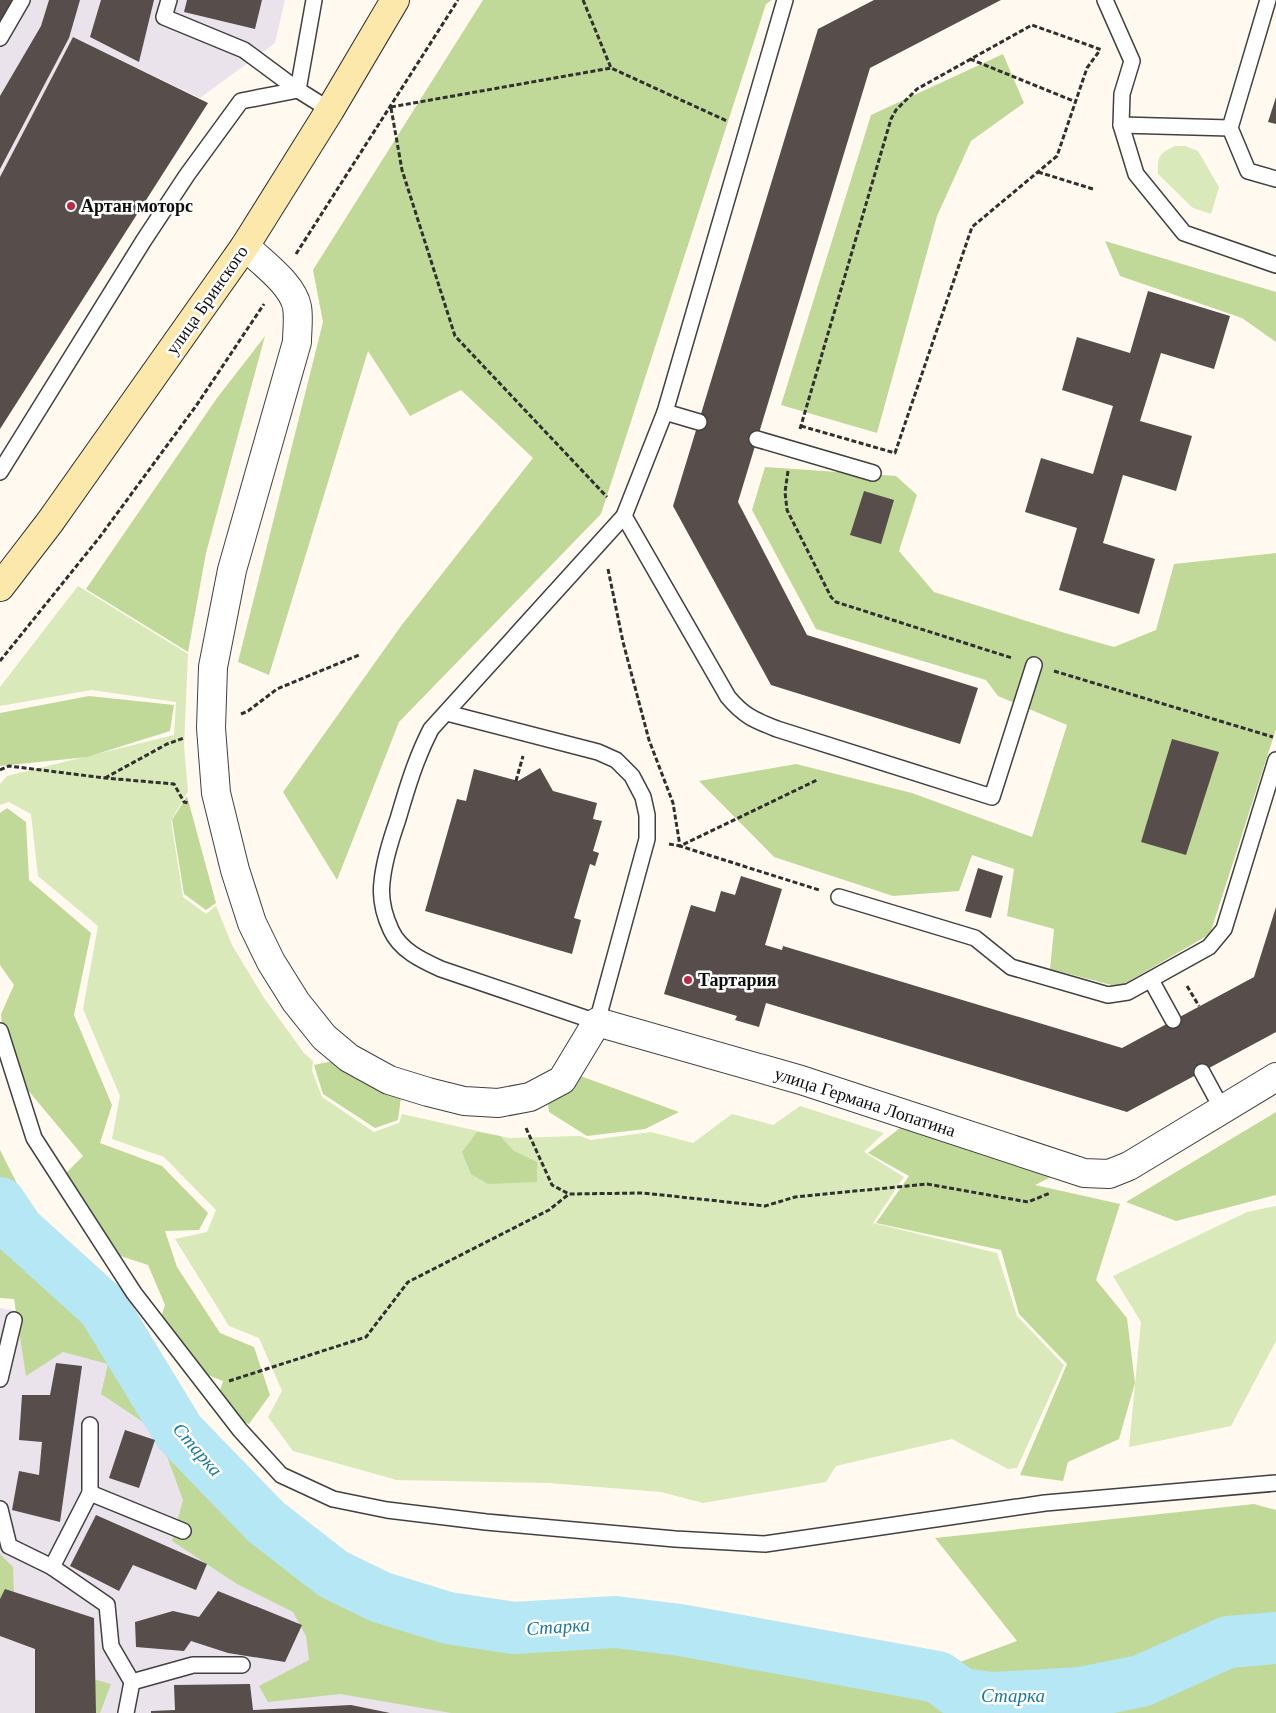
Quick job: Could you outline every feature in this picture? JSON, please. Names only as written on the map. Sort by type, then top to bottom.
[{"type":"main road","name":"улица Бринского","points":[[0,587],[50,522],[245,246],[330,110],[395,0]]},
{"type":"street","points":[[245,246],[280,278],[294,296],[297,308],[297,342],[232,570],[213,667],[211,728],[216,793],[235,870],[252,923],[271,962],[296,1002],[324,1037],[349,1058],[389,1080],[464,1101],[498,1103],[530,1097],[562,1080],[597,1022]]},
{"type":"street","name":"улица Германа Лопатина","points":[[597,1022],[802,1080],[1084,1173],[1109,1174],[1129,1166],[1276,1077]]},
{"type":"lane","points":[[0,38],[22,0]]},
{"type":"lane","points":[[169,0],[164,17],[244,50],[298,90],[330,110]]},
{"type":"lane","points":[[298,90],[314,0]]},
{"type":"lane","points":[[447,713],[598,752],[616,760],[632,776],[643,797],[647,815],[647,839],[597,1022],[441,969],[419,959],[401,945],[391,931],[383,910],[382,883],[387,854],[413,768],[431,730],[624,516],[639,482],[664,412],[785,0]]},
{"type":"lane","points":[[1105,0],[1132,61],[1122,94],[1121,124],[1136,174],[1184,234],[1276,265]]},
{"type":"lane","points":[[1268,0],[1230,128],[1248,170],[1276,179]]},
{"type":"lane","points":[[0,472],[144,240],[187,175],[241,101],[298,90]]},
{"type":"lane","points":[[1121,124],[1230,128]]},
{"type":"lane","points":[[664,412],[699,422]]},
{"type":"lane","points":[[757,439],[873,473]]},
{"type":"lane","points":[[624,516],[728,696],[739,710],[755,721],[777,730],[992,797],[1034,665]]},
{"type":"lane","points":[[839,897],[975,938],[1011,967],[1108,995],[1128,992],[1209,947],[1224,929],[1276,760]]},
{"type":"lane","points":[[1151,980],[1173,1020]]},
{"type":"lane","points":[[0,1031],[34,1138],[134,1293],[240,1430],[281,1475],[333,1499],[387,1510],[468,1520],[647,1537],[765,1544],[1045,1503],[1276,1483]]},
{"type":"lane","points":[[1202,1072],[1222,1108]]},
{"type":"lane","points":[[0,1379],[14,1320]]},
{"type":"lane","points":[[52,1568],[90,1493],[90,1425]]},
{"type":"lane","points":[[90,1493],[183,1532]]},
{"type":"lane","points":[[0,1509],[9,1546],[52,1568],[107,1605],[111,1646],[132,1682],[126,1713]]},
{"type":"lane","points":[[132,1682],[193,1665],[242,1664]]},
{"type":"path","points":[[0,661],[100,538],[196,406],[391,107],[458,0]]},
{"type":"path","points":[[583,0],[611,68]]},
{"type":"path","points":[[1132,61],[1032,25],[917,89],[896,110],[891,119],[788,472],[785,492],[787,510],[831,597],[836,602],[1034,665],[1276,738]]},
{"type":"path","points":[[801,426],[895,453],[972,227],[1057,156],[1087,68],[1100,50]]},
{"type":"path","points":[[970,60],[1076,102]]},
{"type":"path","points":[[391,107],[611,68],[748,131]]},
{"type":"path","points":[[391,107],[402,170],[455,336],[624,516]]},
{"type":"path","points":[[1038,172],[1093,189]]},
{"type":"path","points":[[602,541],[623,642],[649,740],[673,804],[680,846]]},
{"type":"path","points":[[516,780],[524,751]]},
{"type":"path","points":[[0,770],[9,766],[104,778],[174,784],[184,802],[191,803]]},
{"type":"path","points":[[680,846],[817,780]]},
{"type":"path","points":[[647,839],[680,846],[839,897]]},
{"type":"path","points":[[526,1128],[552,1185],[569,1194],[643,1193],[765,1206],[795,1197],[927,1184],[1028,1202],[1053,1192]]},
{"type":"path","points":[[207,1388],[366,1337],[408,1282],[549,1210],[569,1194]]},
{"type":"shaded area","points":[[0,0],[285,0],[275,43],[200,98],[73,37],[0,177]]},
{"type":"shaded area","points":[[0,1308],[85,1324],[291,1574],[691,1713],[0,1713]]},
{"type":"green space","points":[[483,0],[772,0],[766,4],[601,514],[399,722],[337,880],[283,792],[401,626],[533,458],[461,390],[410,416],[368,351],[269,675],[238,662],[323,322],[313,270]]},
{"type":"green space","points":[[1003,54],[1024,103],[971,141],[937,216],[877,433],[781,405],[871,115]]},
{"type":"green space","points":[[1175,146],[1185,146],[1198,151],[1219,187],[1211,214],[1193,208],[1158,174],[1160,156]]},
{"type":"green space","points":[[1105,241],[1276,292],[1276,342],[1242,318],[1120,276]]},
{"type":"green space","points":[[265,336],[206,553],[188,652],[86,589],[217,398]]},
{"type":"green space","points":[[765,467],[896,476],[917,495],[899,551],[934,592],[1114,647],[1156,630],[1174,564],[1276,553],[1276,729],[1210,934],[1119,987],[1050,969],[1054,929],[1007,916],[1014,869],[972,855],[959,891],[893,896],[774,857],[699,781],[796,764],[912,793],[1032,837],[1067,725],[998,696],[986,680],[816,629],[752,510]]},
{"type":"green space","points":[[78,586],[188,654],[184,746],[188,791],[171,821],[183,897],[206,914],[216,906],[232,945],[264,998],[304,1053],[313,1061],[312,1071],[322,1097],[374,1132],[399,1123],[402,1114],[509,1138],[580,1136],[591,1140],[651,1132],[693,1143],[732,1114],[773,1125],[800,1106],[884,1133],[864,1152],[904,1177],[873,1223],[997,1253],[1017,1316],[1064,1365],[1017,1468],[1008,1469],[952,1439],[836,1466],[826,1482],[703,1503],[661,1492],[549,1483],[397,1480],[293,1451],[268,1417],[282,1391],[259,1338],[229,1326],[175,1239],[207,1232],[216,1210],[164,1157],[112,1139],[120,1096],[83,1009],[98,926],[38,876],[31,814],[9,802],[0,805],[0,784],[7,776],[174,735],[176,702],[91,690],[0,706],[0,687]]},
{"type":"green space","points":[[89,696],[174,705],[170,731],[87,757],[0,766],[0,713]]},
{"type":"green space","points":[[187,796],[216,903],[206,910],[184,894],[172,820]]},
{"type":"green space","points":[[7,808],[26,822],[29,880],[91,933],[74,1015],[112,1105],[100,1143],[162,1166],[208,1213],[199,1230],[165,1231],[177,1267],[220,1333],[254,1347],[270,1395],[249,1424],[214,1409],[223,1381],[180,1364],[157,1329],[165,1305],[148,1265],[102,1250],[63,1176],[83,1156],[6,1064],[1,1014],[14,985],[0,965],[0,813]]},
{"type":"green space","points":[[343,1059],[402,1090],[398,1120],[375,1128],[323,1094],[314,1065]]},
{"type":"green space","points":[[575,1074],[679,1112],[645,1129],[587,1136],[549,1112],[545,1082]]},
{"type":"green space","points":[[1276,1112],[1276,1195],[1176,1221],[1126,1202]]},
{"type":"green space","points":[[909,1121],[1083,1161],[1035,1185],[1120,1204],[1096,1280],[1127,1318],[1135,1383],[1119,1439],[1068,1462],[1063,1481],[1020,1475],[1067,1364],[1019,1314],[1001,1250],[876,1223],[909,1176],[868,1153]]},
{"type":"green space","points":[[477,1132],[500,1136],[514,1151],[537,1162],[537,1182],[488,1184],[471,1174],[462,1152]]},
{"type":"green space","points":[[0,1150],[34,1217],[107,1327],[138,1385],[202,1442],[246,1485],[314,1541],[360,1565],[409,1581],[490,1618],[671,1606],[903,1655],[960,1662],[1017,1641],[935,1538],[1254,1504],[1276,1510],[1276,1713],[451,1713],[340,1694],[268,1702],[259,1686],[309,1660],[306,1636],[293,1612],[237,1584],[172,1541],[183,1500],[158,1432],[101,1394],[108,1364],[63,1352],[26,1376],[14,1299],[0,1298]]},
{"type":"green space","points":[[1276,1206],[1276,1341],[1231,1426],[1129,1447],[1141,1322],[1113,1276],[1247,1212]]},
{"type":"green space","points":[[0,1554],[13,1567],[15,1619],[0,1628]]},
{"type":"green space","points":[[79,1675],[111,1684],[100,1713],[60,1713]]},
{"type":"building","points":[[0,0],[14,0],[0,24]]},
{"type":"building","points":[[49,0],[80,0],[69,38],[0,169],[0,96],[41,26]]},
{"type":"building","points":[[101,0],[154,0],[139,62],[90,37]]},
{"type":"building","points":[[187,0],[262,0],[255,29],[184,12]]},
{"type":"building","points":[[874,0],[1001,0],[870,68],[738,502],[807,635],[978,688],[960,744],[771,685],[673,506],[818,29]]},
{"type":"building","name":"Артан моторс","points":[[73,37],[208,103],[0,429],[0,177]]},
{"type":"building","points":[[1276,97],[1276,124],[1268,122]]},
{"type":"building","points":[[1148,291],[1230,316],[1214,369],[1161,353],[1140,421],[1192,436],[1176,491],[1123,475],[1103,543],[1155,559],[1139,614],[1059,590],[1077,528],[1025,512],[1041,458],[1093,474],[1113,406],[1062,390],[1077,337],[1130,353]]},
{"type":"building","points":[[864,491],[894,500],[881,544],[850,535]]},
{"type":"building","points":[[1172,739],[1219,752],[1186,855],[1141,842]]},
{"type":"building","points":[[540,768],[553,791],[597,803],[593,819],[602,821],[593,851],[599,853],[595,866],[590,864],[574,918],[581,920],[572,954],[425,911],[457,799],[466,801],[474,769],[518,781]]},
{"type":"building","points":[[978,868],[1003,876],[991,918],[965,911]]},
{"type":"building","points":[[741,876],[782,889],[765,945],[782,950],[783,946],[1122,1048],[1254,977],[1276,907],[1276,1032],[1127,1112],[766,1003],[759,1027],[735,1020],[737,1016],[664,994],[691,905],[715,912],[721,891],[735,895]]},
{"type":"building","points":[[56,1363],[82,1366],[60,1522],[12,1510],[19,1471],[39,1475],[42,1442],[19,1440],[22,1395],[50,1395]]},
{"type":"building","points":[[125,1430],[155,1440],[139,1488],[109,1478]]},
{"type":"building","points":[[96,1515],[207,1564],[196,1590],[133,1565],[119,1591],[70,1566]]},
{"type":"building","points":[[5,1589],[94,1618],[96,1713],[35,1713],[35,1649],[0,1636],[0,1599]]},
{"type":"building","points":[[218,1591],[302,1625],[285,1662],[228,1653],[191,1641],[184,1651],[136,1647],[135,1622],[173,1611],[199,1617]]},
{"type":"building","points":[[250,1684],[253,1710],[351,1705],[390,1713],[151,1713],[151,1711],[175,1710],[174,1685]]},
{"type":"waterway","name":"Старка","points":[[0,1203],[18,1230],[103,1307],[179,1432],[266,1522],[333,1574],[380,1597],[448,1618],[514,1628],[615,1622],[680,1630],[938,1677],[961,1694],[993,1698],[1081,1693],[1141,1681],[1228,1642],[1276,1638]]},
{"type":"place","name":"Артан моторс","points":[[71,206]]},
{"type":"place","name":"Тартария","points":[[688,980]]}]
